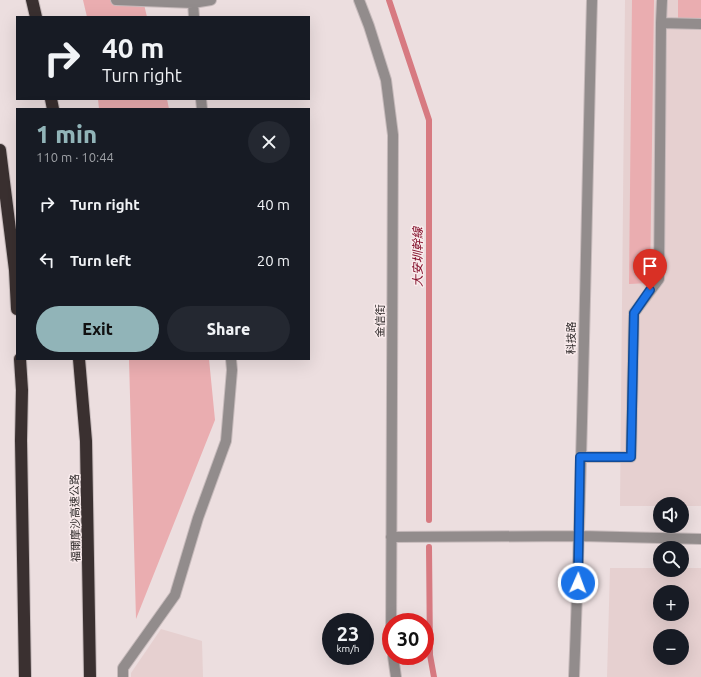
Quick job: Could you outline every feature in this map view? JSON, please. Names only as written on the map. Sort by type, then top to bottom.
[{"type":"highway","points":[[32,0],[36,16]]},
{"type":"highway","points":[[0,150],[16,296]]},
{"type":"highway","points":[[20,360],[22,390],[21,440],[25,677]]},
{"type":"highway","name":"福爾摩沙高速公路","points":[[79,360],[86,441],[90,677]]},
{"type":"street","points":[[116,0],[193,3],[211,0]]},
{"type":"street","name":"金信街","points":[[359,0],[386,80],[393,135],[391,613]]},
{"type":"street","name":"科技路","points":[[574,677],[580,536],[580,457],[592,0]]},
{"type":"street","points":[[580,457],[631,457],[634,313],[658,279],[662,0]]},
{"type":"street","points":[[193,3],[194,16]]},
{"type":"street","points":[[661,23],[701,24]]},
{"type":"street","points":[[123,677],[123,668],[175,595],[198,518],[226,441],[232,370],[231,360]]},
{"type":"street","points":[[391,537],[580,536],[701,539]]},
{"type":"street","points":[[394,665],[396,677]]},
{"type":"shaded area","points":[[83,0],[143,0],[147,16],[87,16]]},
{"type":"shaded area","points":[[625,0],[701,0],[701,506],[689,506],[689,497],[653,497],[653,506],[620,506]]},
{"type":"shaded area","points":[[632,0],[654,0],[650,283],[629,284]]},
{"type":"shaded area","points":[[678,0],[701,0],[701,20],[678,20]]},
{"type":"shaded area","points":[[98,100],[167,100],[169,108],[99,108]]},
{"type":"shaded area","points":[[129,360],[209,360],[215,420],[136,619]]},
{"type":"shaded area","points":[[610,568],[653,568],[653,577],[689,577],[689,568],[701,568],[701,677],[607,677]]},
{"type":"shaded area","points":[[161,629],[202,641],[203,677],[131,677],[131,673]]},
{"type":"waterway","name":"大安圳幹線","points":[[389,0],[429,120],[429,520]]},
{"type":"waterway","name":"大安圳幹線","points":[[429,547],[430,655],[434,677]]},
{"type":"route","points":[[578,583],[580,536],[580,457],[631,457],[634,313],[650,290]]}]
